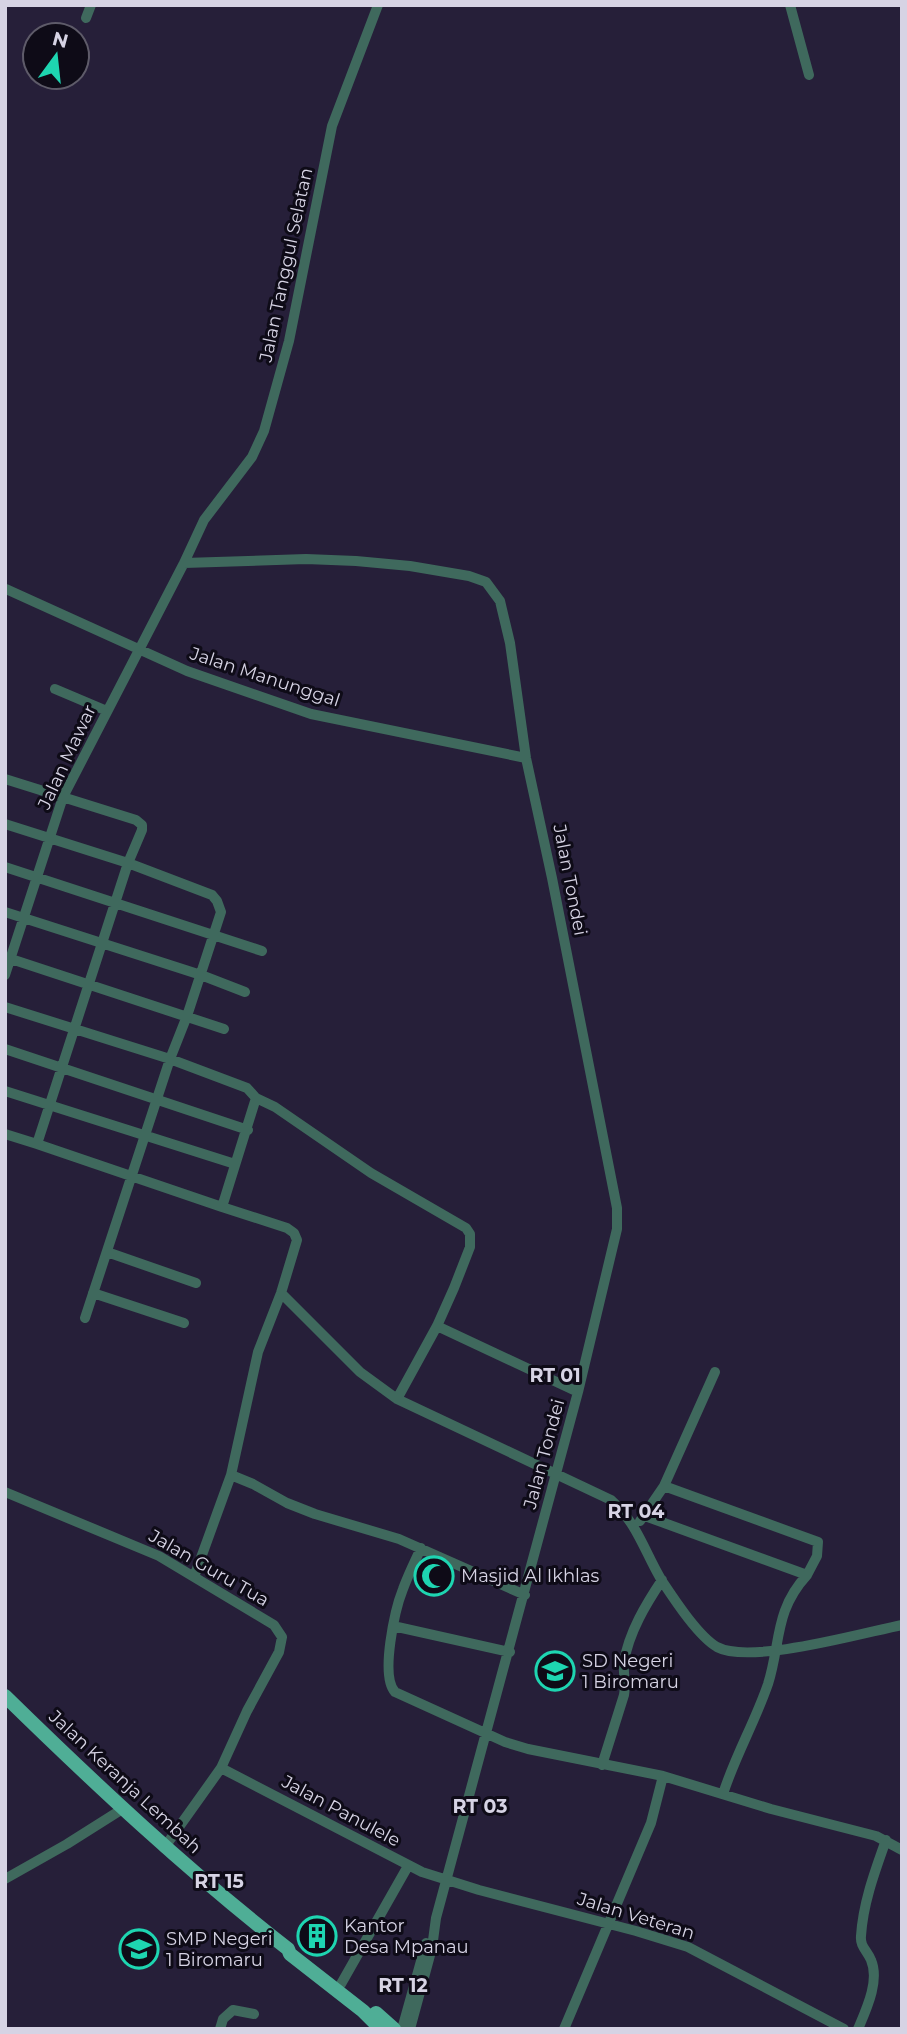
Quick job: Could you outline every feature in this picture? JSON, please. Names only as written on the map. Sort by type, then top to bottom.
[{"type":"main road","name":"Jalan Keranja Lembah","points":[[5,1696],[164,1848],[288,1949],[290,1954],[363,2011],[381,2029]]},
{"type":"main road","points":[[288,1949],[294,1949],[341,1984],[394,2029]]},
{"type":"street","points":[[86,18],[91,5]]},
{"type":"street","name":"Jalan Tanggul Selatan","points":[[184,563],[204,520],[252,457],[264,431],[289,341],[332,126],[378,5]]},
{"type":"street","points":[[790,5],[809,75]]},
{"type":"street","name":"Jalan Tondei","points":[[184,563],[306,559],[356,561],[439,570],[486,582],[500,601],[510,643],[526,758],[602,1126],[618,1220],[578,1392],[488,1734],[436,1918],[432,1948],[410,2029]]},
{"type":"street","name":"Jalan Mawar","points":[[5,975],[8,958],[24,918],[63,797],[184,563]]},
{"type":"street","name":"Jalan Manunggal","points":[[6,590],[187,671],[311,714],[526,758]]},
{"type":"street","points":[[55,689],[107,711]]},
{"type":"street","points":[[5,779],[135,820],[142,825],[37,1144]]},
{"type":"street","points":[[5,824],[128,863],[212,895],[221,912],[85,1318]]},
{"type":"street","points":[[5,867],[262,951]]},
{"type":"street","points":[[5,912],[201,975],[245,992]]},
{"type":"street","points":[[8,958],[223,1029]]},
{"type":"street","points":[[5,1007],[170,1059],[247,1088],[256,1098],[275,1107],[370,1173],[466,1228],[470,1234],[470,1247],[437,1326],[397,1399]]},
{"type":"street","points":[[5,1049],[248,1130]]},
{"type":"street","points":[[5,1091],[236,1164]]},
{"type":"street","points":[[222,1206],[256,1098]]},
{"type":"street","points":[[5,1134],[278,1224],[294,1233],[297,1240],[281,1293],[258,1352],[231,1475],[194,1577]]},
{"type":"street","points":[[107,1252],[196,1283]]},
{"type":"street","points":[[93,1293],[184,1323]]},
{"type":"street","points":[[281,1293],[360,1372],[397,1399],[611,1500],[635,1525],[662,1580],[700,1631],[718,1647],[747,1653],[902,1625]]},
{"type":"street","points":[[437,1326],[578,1392]]},
{"type":"street","points":[[635,1525],[645,1516],[664,1486],[715,1373]]},
{"type":"street","points":[[231,1475],[287,1503],[315,1514],[384,1533],[525,1595]]},
{"type":"street","points":[[664,1486],[818,1542],[817,1556],[807,1575],[792,1592],[781,1620],[768,1682],[736,1755],[723,1794]]},
{"type":"street","name":"Jalan Guru Tua","points":[[5,1492],[159,1556],[274,1625],[282,1637],[279,1653],[247,1711],[221,1768],[164,1848]]},
{"type":"street","points":[[645,1516],[807,1575]]},
{"type":"street","points":[[421,1548],[402,1591],[393,1626],[389,1670],[391,1688],[488,1734],[528,1749],[663,1776],[886,1840],[901,1847]]},
{"type":"street","points":[[602,1765],[626,1686],[624,1662],[627,1651],[638,1620],[662,1580]]},
{"type":"street","points":[[393,1626],[510,1652]]},
{"type":"street","name":"Jalan Panulele","points":[[221,1768],[408,1866],[446,1881]]},
{"type":"street","points":[[564,2029],[651,1823],[663,1776]]},
{"type":"street","points":[[5,1879],[124,1808]]},
{"type":"street","points":[[858,2029],[872,1986],[873,1966],[861,1944],[862,1929],[872,1881],[886,1840]]},
{"type":"street","points":[[341,1984],[408,1866]]},
{"type":"street","name":"Jalan Veteran","points":[[446,1881],[688,1947],[844,2029]]},
{"type":"street","points":[[402,2029],[436,1918]]},
{"type":"street","points":[[220,2029],[223,2019],[233,2010],[254,2014]]},
{"type":"place","name":"Masjid Al Ikhlas","points":[[434,1576]]},
{"type":"place","name":"SD Negeri 1 Biromaru","points":[[555,1671]]},
{"type":"place","name":"Kantor Desa Mpanau","points":[[317,1936]]},
{"type":"place","name":"SMP Negeri 1 Biromaru","points":[[139,1949]]},
{"type":"district","name":"RT 01","points":[[555,1375]]},
{"type":"district","name":"RT 04","points":[[636,1511]]},
{"type":"district","name":"RT 03","points":[[480,1806]]},
{"type":"district","name":"RT 15","points":[[219,1881]]},
{"type":"district","name":"RT 12","points":[[403,1985]]}]
